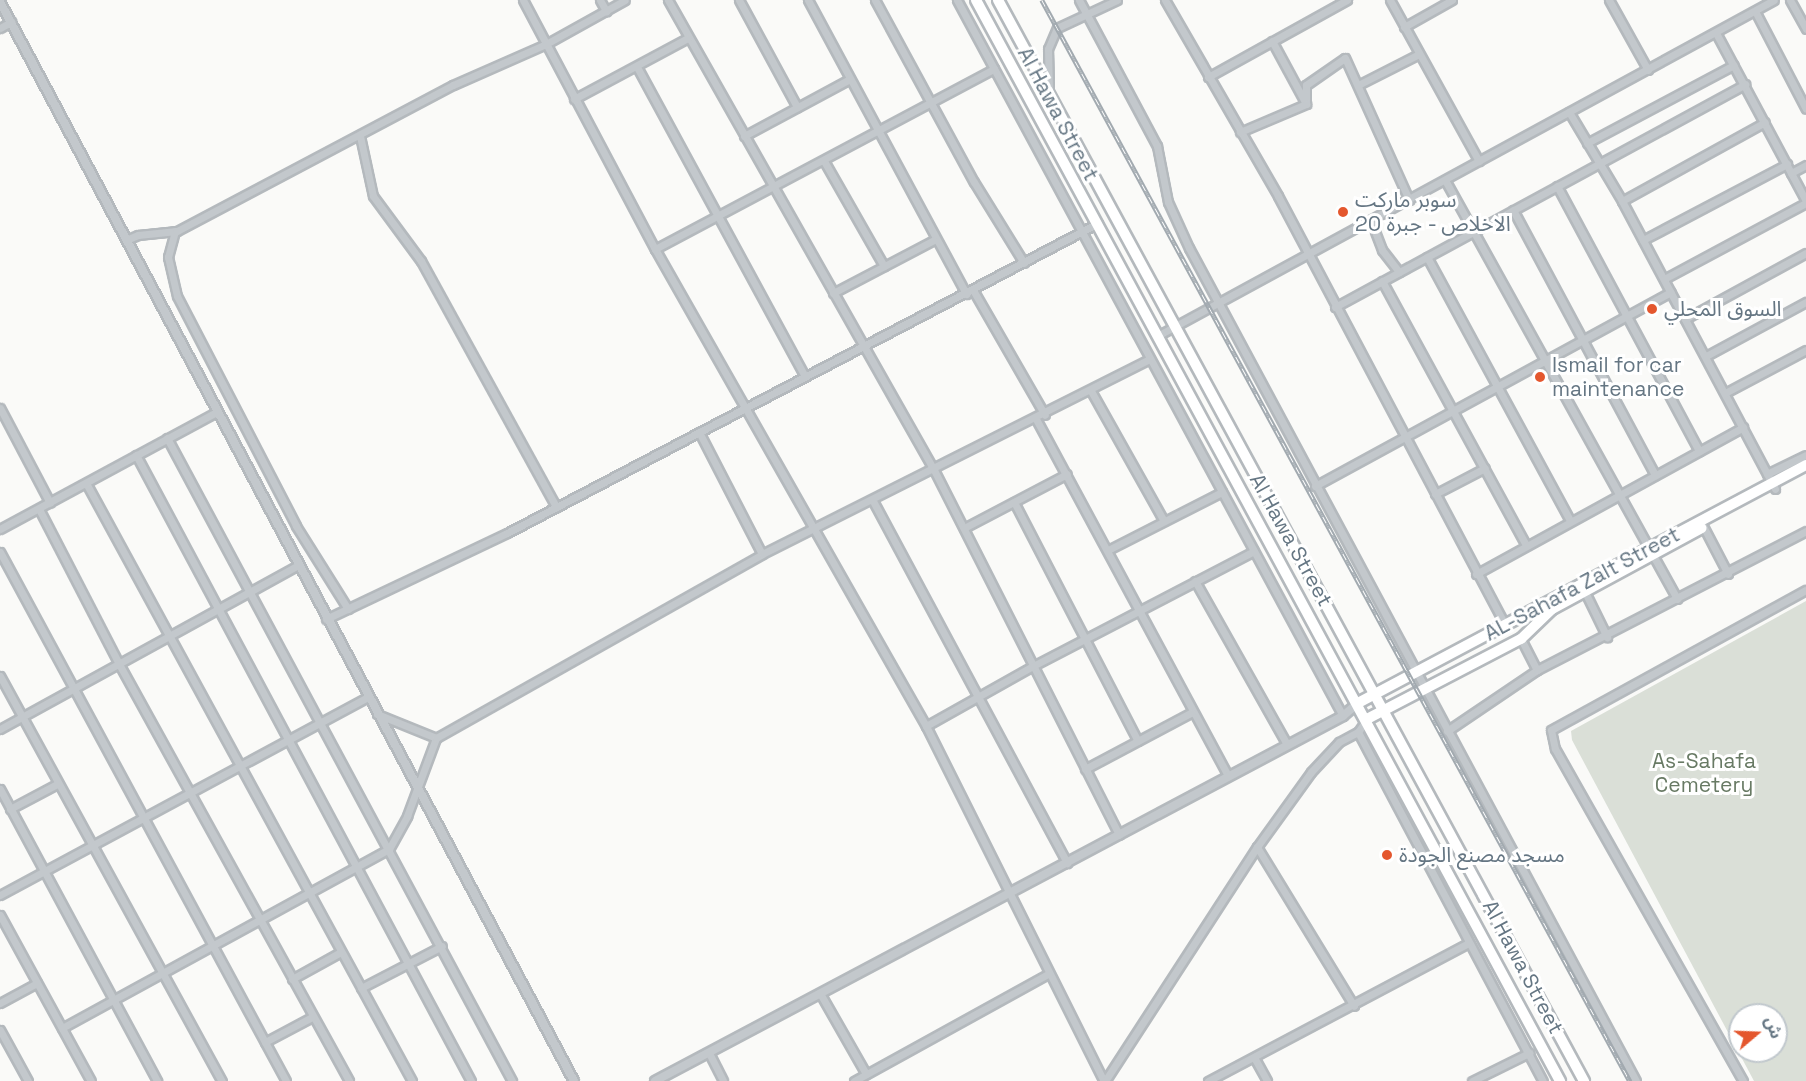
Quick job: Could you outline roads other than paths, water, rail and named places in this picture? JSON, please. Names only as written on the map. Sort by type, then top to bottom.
[{"type":"highway","name":"Al Hawa Street","points":[[976,0],[1367,719],[1560,1081]]},
{"type":"highway","name":"Al Hawa Street","points":[[1000,2],[1050,100],[1376,694],[1584,1081]]},
{"type":"highway","points":[[1367,719],[1521,639],[1552,609],[1583,588],[1702,524],[1771,482],[1806,465]]},
{"type":"highway","points":[[1771,482],[1806,473]]},
{"type":"highway","name":"AL-Sahafa Zalt Street","points":[[1358,704],[1505,625],[1583,588]]},
{"type":"street","points":[[523,0],[655,249],[746,406],[812,531],[926,726],[1048,974],[1105,1081],[1257,847],[1311,772],[1339,742],[1358,732],[1367,719]]},
{"type":"street","points":[[600,0],[606,11]]},
{"type":"street","points":[[126,240],[138,235],[175,231],[360,136],[453,85],[546,44],[625,0]]},
{"type":"street","points":[[668,0],[833,293],[866,345],[934,470],[1119,835]]},
{"type":"street","points":[[739,0],[797,107]]},
{"type":"street","points":[[808,0],[934,240],[1045,415]]},
{"type":"street","points":[[875,0],[930,104],[1024,263]]},
{"type":"street","points":[[957,0],[1343,716]]},
{"type":"street","points":[[1079,0],[1157,146],[1168,202],[1218,303],[1315,486],[1419,671],[1447,731],[1636,1081]]},
{"type":"street","points":[[1050,100],[1047,64],[1053,35],[1071,19],[1117,0]]},
{"type":"street","points":[[1165,0],[1309,255],[1505,625]]},
{"type":"street","points":[[1208,77],[1347,0]]},
{"type":"street","points":[[1390,0],[1479,161]]},
{"type":"street","points":[[1404,27],[1452,0]]},
{"type":"street","points":[[1609,0],[1648,70]]},
{"type":"street","points":[[1790,0],[1806,29]]},
{"type":"street","points":[[1159,335],[1772,1]]},
{"type":"street","points":[[0,2],[326,619],[574,1081]]},
{"type":"street","points":[[1755,10],[1806,109]]},
{"type":"street","points":[[0,28],[11,22]]},
{"type":"street","points":[[1664,279],[1806,202],[1716,33]]},
{"type":"street","points":[[574,99],[688,38]]},
{"type":"street","points":[[1272,41],[1306,104]]},
{"type":"street","points":[[1360,84],[1419,54]]},
{"type":"street","points":[[1306,104],[1306,85],[1345,58],[1360,84],[1380,140],[1409,200]]},
{"type":"street","points":[[1587,142],[1734,65]]},
{"type":"street","points":[[637,67],[805,375]]},
{"type":"street","points":[[655,249],[994,69]]},
{"type":"street","points":[[744,136],[849,79]]},
{"type":"street","points":[[1335,306],[1745,84]]},
{"type":"street","points":[[1240,132],[1306,104]]},
{"type":"street","points":[[1569,112],[1622,201],[1771,482],[1806,455]]},
{"type":"street","points":[[1622,201],[1765,122]]},
{"type":"street","points":[[360,136],[373,196],[421,261],[556,507]]},
{"type":"street","points":[[824,161],[884,267]]},
{"type":"street","points":[[1642,240],[1786,164]]},
{"type":"street","points":[[1791,173],[1806,165]]},
{"type":"street","points":[[1445,180],[1616,495],[1677,599]]},
{"type":"street","points":[[1557,186],[1625,317],[1699,451]]},
{"type":"street","points":[[1513,210],[1655,475]]},
{"type":"street","points":[[1371,221],[1382,250],[1399,272]]},
{"type":"street","points":[[326,619],[556,507],[1098,223]]},
{"type":"street","points":[[175,231],[168,257],[177,296],[296,526],[348,609]]},
{"type":"street","points":[[833,293],[934,240]]},
{"type":"street","points":[[1685,319],[1806,254]]},
{"type":"street","points":[[1427,257],[1570,520]]},
{"type":"street","points":[[1382,281],[1526,545]]},
{"type":"street","points":[[1315,486],[1671,292]]},
{"type":"street","points":[[1706,356],[1806,302]]},
{"type":"street","points":[[1725,393],[1806,350]]},
{"type":"street","points":[[62,1028],[389,849],[418,787],[436,738],[762,554],[1045,415],[1150,359]]},
{"type":"street","points":[[1091,391],[1164,521]]},
{"type":"street","points":[[0,408],[50,503]]},
{"type":"street","points":[[0,529],[216,412]]},
{"type":"street","points":[[1036,419],[1228,776]]},
{"type":"street","points":[[1476,574],[1743,426]]},
{"type":"street","points":[[699,432],[762,554]]},
{"type":"street","points":[[167,438],[317,724],[442,946],[512,1081]]},
{"type":"street","points":[[136,455],[215,609],[471,1081]]},
{"type":"street","points":[[1435,494],[1485,468]]},
{"type":"street","points":[[963,528],[1067,474]]},
{"type":"street","points":[[86,483],[412,1081]]},
{"type":"street","points":[[1108,550],[1222,492]]},
{"type":"street","points":[[873,501],[1066,863]]},
{"type":"street","points":[[1014,502],[1138,741]]},
{"type":"street","points":[[39,509],[118,664],[349,1081]]},
{"type":"street","points":[[1702,524],[1728,573]]},
{"type":"street","points":[[1447,731],[1537,670],[1607,637],[1806,531]]},
{"type":"street","points":[[926,726],[1033,666],[1254,551]]},
{"type":"street","points":[[0,552],[141,819],[286,1081]]},
{"type":"street","points":[[0,729],[298,565]]},
{"type":"street","points":[[1195,581],[1287,744]]},
{"type":"street","points":[[1583,588],[1607,637]]},
{"type":"street","points":[[1743,1081],[1555,749],[1551,730],[1806,590]]},
{"type":"street","points":[[1521,639],[1537,670]]},
{"type":"street","points":[[0,676],[57,784],[222,1081]]},
{"type":"street","points":[[0,895],[368,697]]},
{"type":"street","points":[[655,1081],[821,995],[1343,716],[1358,704]]},
{"type":"street","points":[[1085,769],[1192,711]]},
{"type":"street","points":[[377,714],[436,738]]},
{"type":"street","points":[[1358,732],[1544,1081]]},
{"type":"street","points":[[10,809],[57,784]]},
{"type":"street","points":[[0,789],[157,1081]]},
{"type":"street","points":[[1257,847],[1354,1006]]},
{"type":"street","points":[[0,915],[91,1081]]},
{"type":"street","points":[[1208,1081],[1255,1059],[1469,943]]},
{"type":"street","points":[[361,988],[442,946]]},
{"type":"street","points":[[292,979],[341,952]]},
{"type":"street","points":[[1486,974],[1499,967]]},
{"type":"street","points":[[854,1081],[1048,974]]},
{"type":"street","points":[[0,1003],[37,983]]},
{"type":"street","points":[[821,995],[866,1074]]},
{"type":"street","points":[[265,1042],[312,1017]]},
{"type":"street","points":[[0,1030],[28,1081]]},
{"type":"street","points":[[709,1053],[723,1081]]},
{"type":"street","points":[[1472,1081],[1529,1053]]},
{"type":"street","points":[[1255,1059],[1267,1081]]},
{"type":"railway","points":[[1042,0],[1630,1081]]},
{"type":"place","name":"سوبر ماركت الاخلاص - جبرة 20","points":[[1343,212]]},
{"type":"place","name":"السوق المحلي","points":[[1652,309]]},
{"type":"place","name":"Ismail for car maintenance","points":[[1540,377]]},
{"type":"place","name":"مسجد مصنع الجودة","points":[[1387,855]]},
{"type":"park label","name":"As-Sahafa Cemetery","points":[[1704,773]]}]
